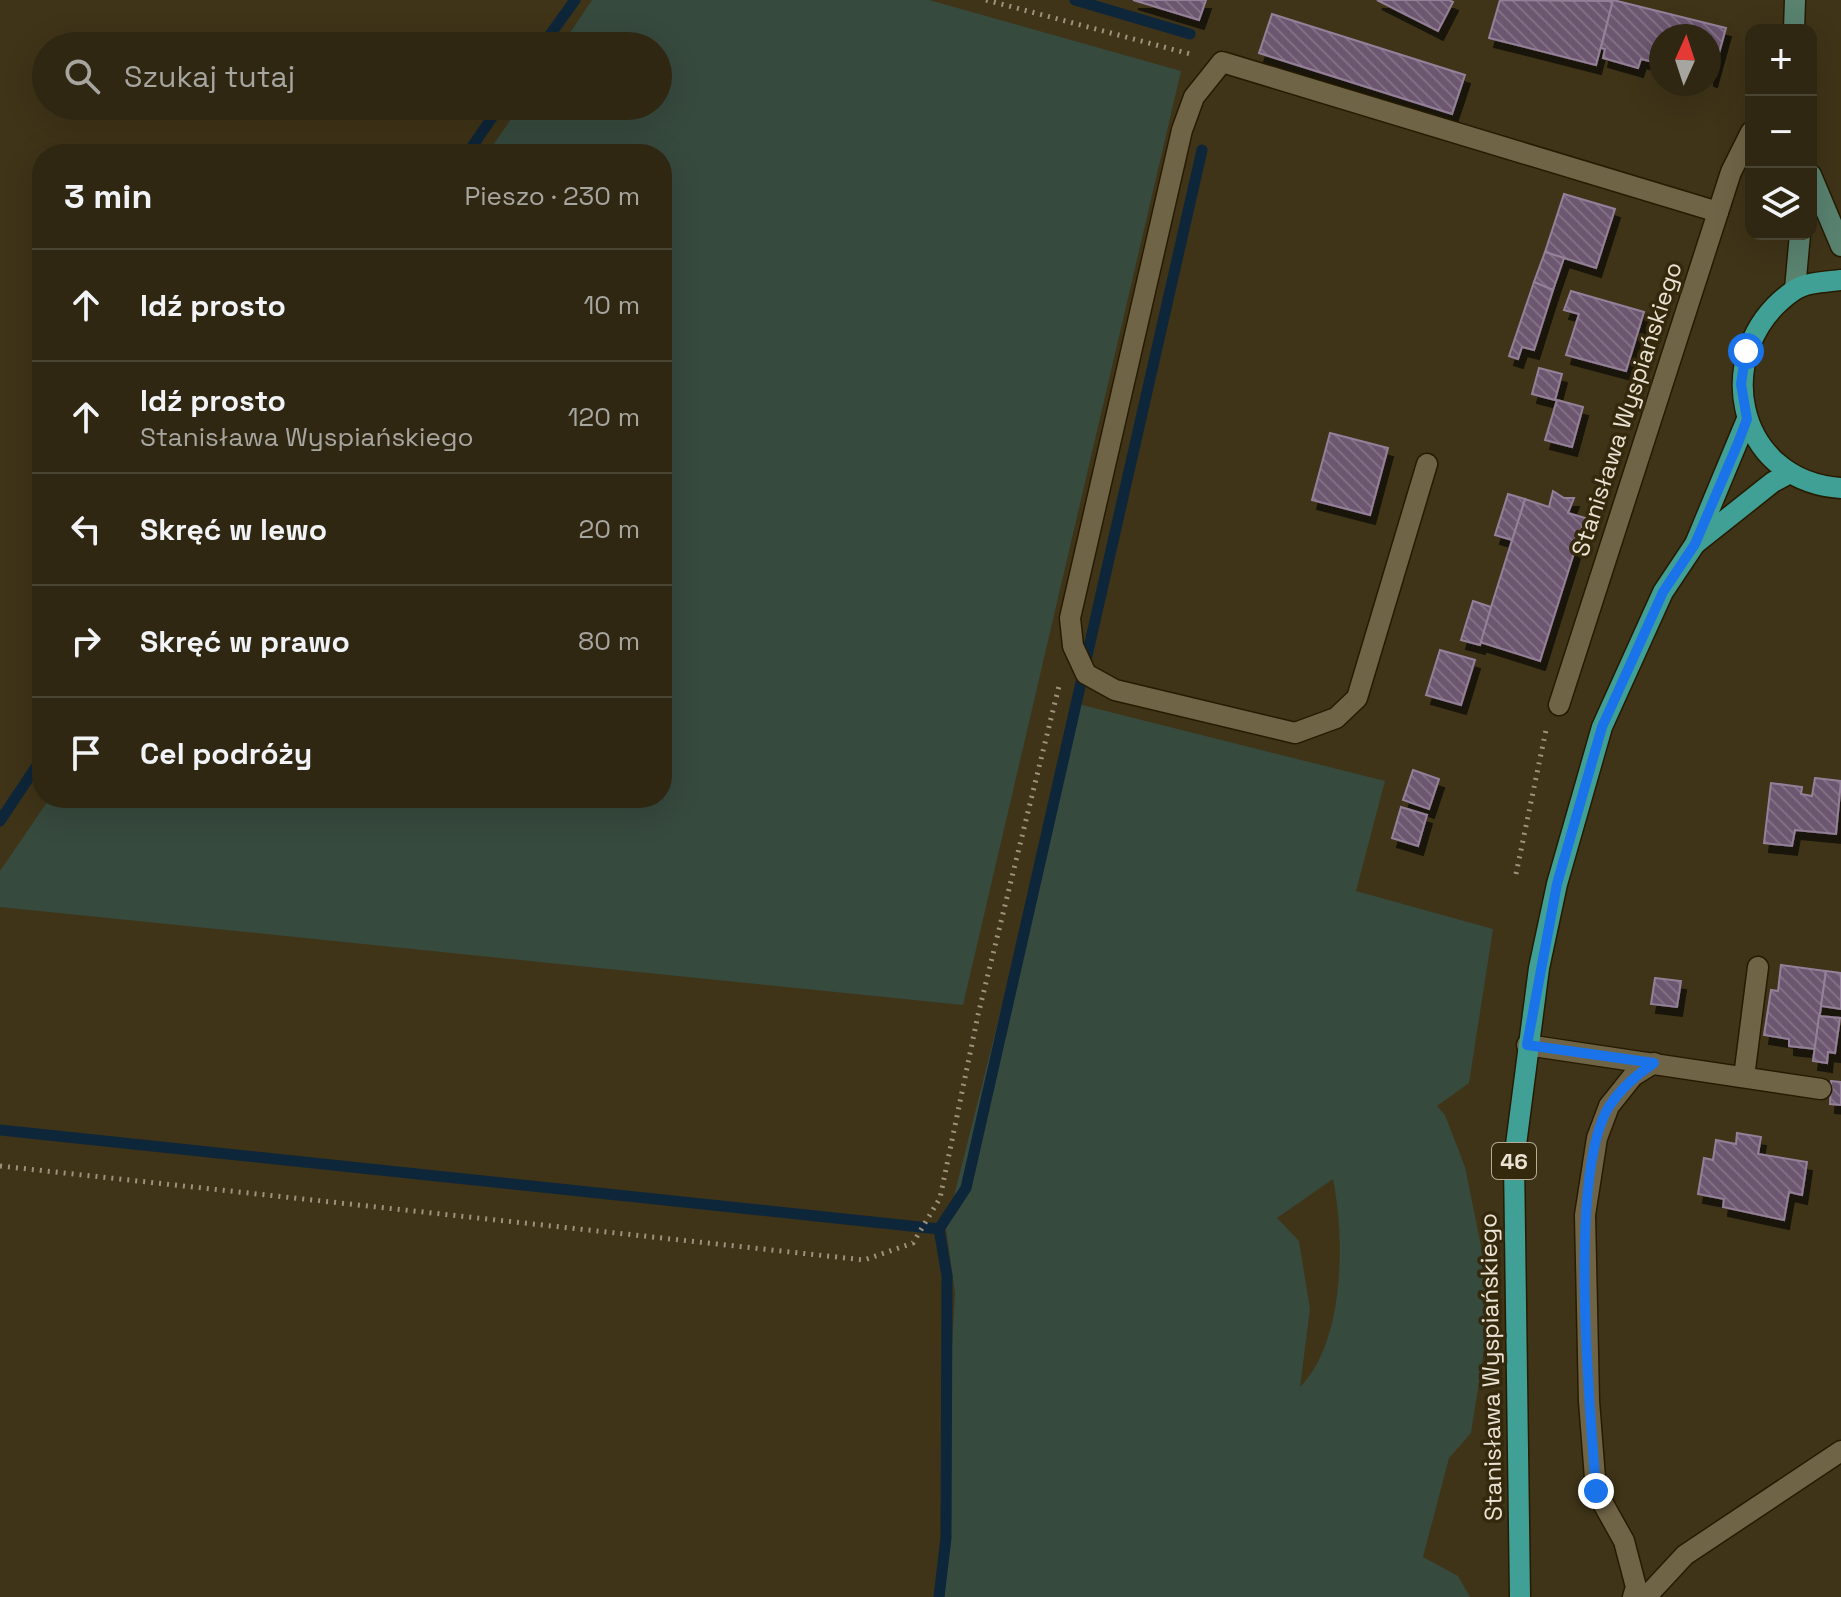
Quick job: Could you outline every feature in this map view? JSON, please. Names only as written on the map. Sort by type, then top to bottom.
[{"type":"main road","points":[[1794,24],[1795,0]]},
{"type":"main road","points":[[1817,189],[1841,246]]},
{"type":"main road","points":[[1795,289],[1799,240]]},
{"type":"main road","points":[[1841,280],[1795,289],[1763,320],[1746,351],[1741,384],[1747,419],[1764,450],[1790,473],[1821,487],[1841,488]]},
{"type":"main road","name":"Stanisława Wyspiańskiego","points":[[1520,1597],[1514,1160],[1527,1045],[1557,884],[1602,727],[1663,592],[1695,544],[1747,419]]},
{"type":"main road","name":"Stanisława Wyspiańskiego","points":[[1695,544],[1773,482],[1790,473]]},
{"type":"lane","points":[[1427,464],[1357,698],[1336,718],[1295,733],[1115,690],[1086,674],[1073,646],[1070,618],[1182,130],[1194,97],[1222,62],[1718,212]]},
{"type":"lane","name":"Stanisława Wyspiańskiego","points":[[1559,705],[1731,172],[1745,144]]},
{"type":"lane","points":[[1744,1077],[1758,967]]},
{"type":"lane","points":[[1527,1045],[1821,1089]]},
{"type":"lane","points":[[1633,1597],[1636,1587],[1624,1541],[1596,1491],[1589,1401],[1585,1215],[1597,1138],[1609,1106],[1633,1076],[1654,1063]]},
{"type":"lane","points":[[1646,1597],[1685,1555],[1841,1451]]},
{"type":"path","points":[[986,0],[1222,62]]},
{"type":"path","points":[[0,1166],[864,1260],[913,1243],[940,1198],[978,1015],[1062,672],[1073,646]]},
{"type":"path","points":[[1516,874],[1550,713],[1559,705]]},
{"type":"green space","points":[[592,0],[929,0],[1181,71],[963,1005],[0,907],[0,871],[43,808],[672,808],[672,144],[494,144],[510,120],[672,120],[672,32],[570,32]]},
{"type":"green space","points":[[1078,704],[1385,781],[1356,891],[1493,929],[1469,1083],[1437,1106],[1445,1115],[1465,1167],[1492,1300],[1471,1433],[1449,1458],[1423,1557],[1458,1576],[1470,1597],[938,1597],[955,1293],[946,1228]],"holes":[[[1333,1179],[1340,1259],[1333,1317],[1315,1368],[1300,1387],[1310,1309],[1299,1241],[1277,1218]]]},
{"type":"building","points":[[1133,0],[1206,0],[1199,20]]},
{"type":"building","points":[[1377,0],[1449,0],[1453,2],[1438,31]]},
{"type":"building","points":[[1500,0],[1613,1],[1596,65],[1489,38]]},
{"type":"building","points":[[1613,0],[1710,24],[1649,24],[1649,61],[1641,59],[1638,68],[1603,58],[1605,49],[1601,48]]},
{"type":"building","points":[[1272,14],[1465,75],[1452,114],[1259,53]]},
{"type":"building","points":[[1721,27],[1726,28],[1721,46]]},
{"type":"building","points":[[1564,194],[1615,209],[1596,268],[1545,252]]},
{"type":"building","points":[[1545,252],[1564,258],[1553,290],[1534,282]]},
{"type":"building","points":[[1534,282],[1553,290],[1534,350],[1522,347],[1518,359],[1509,356]]},
{"type":"building","points":[[1571,291],[1644,312],[1626,371],[1566,355],[1579,314],[1564,310]]},
{"type":"building","points":[[1539,368],[1562,374],[1555,400],[1532,394]]},
{"type":"building","points":[[1557,400],[1583,407],[1572,447],[1545,440]]},
{"type":"building","points":[[1330,433],[1388,448],[1370,515],[1312,500]]},
{"type":"building","points":[[1553,491],[1564,498],[1574,498],[1568,513],[1585,518],[1540,661],[1480,642],[1525,499],[1549,507]]},
{"type":"building","points":[[1508,494],[1525,499],[1512,540],[1495,535]]},
{"type":"building","points":[[1473,601],[1491,607],[1480,645],[1461,640]]},
{"type":"building","points":[[1440,650],[1475,660],[1461,705],[1426,695]]},
{"type":"building","points":[[1413,770],[1439,779],[1429,809],[1403,800]]},
{"type":"building","points":[[1815,778],[1841,781],[1836,834],[1795,830],[1792,846],[1764,843],[1771,783],[1802,787],[1801,794],[1812,796]]},
{"type":"building","points":[[1401,807],[1427,815],[1418,846],[1392,838]]},
{"type":"building","points":[[1781,965],[1826,971],[1815,1049],[1789,1046],[1789,1039],[1764,1035],[1771,990],[1778,991]]},
{"type":"building","points":[[1826,971],[1841,973],[1841,1009],[1821,1006]]},
{"type":"building","points":[[1655,978],[1681,981],[1677,1007],[1651,1004]]},
{"type":"building","points":[[1819,1016],[1840,1018],[1835,1053],[1828,1052],[1827,1063],[1813,1061]]},
{"type":"building","points":[[1831,1081],[1841,1082],[1841,1105],[1830,1104]]},
{"type":"building","points":[[1737,1133],[1761,1137],[1758,1154],[1807,1162],[1802,1195],[1789,1192],[1784,1220],[1723,1207],[1724,1199],[1698,1194],[1704,1158],[1713,1160],[1716,1140],[1736,1144]]},
{"type":"waterway","points":[[552,32],[575,0]]},
{"type":"waterway","points":[[1075,0],[1190,34]]},
{"type":"waterway","points":[[474,144],[490,120]]},
{"type":"waterway","points":[[0,1130],[939,1229],[966,1188],[1202,150]]},
{"type":"waterway","points":[[0,821],[32,773]]},
{"type":"waterway","points":[[939,1229],[947,1276],[946,1538],[939,1597]]},
{"type":"route","points":[[1596,1491],[1589,1401],[1585,1215],[1597,1138],[1609,1106],[1633,1076],[1654,1063],[1527,1045],[1557,884],[1602,727],[1663,592],[1695,544],[1738,443],[1747,419],[1741,384],[1746,351]]}]
